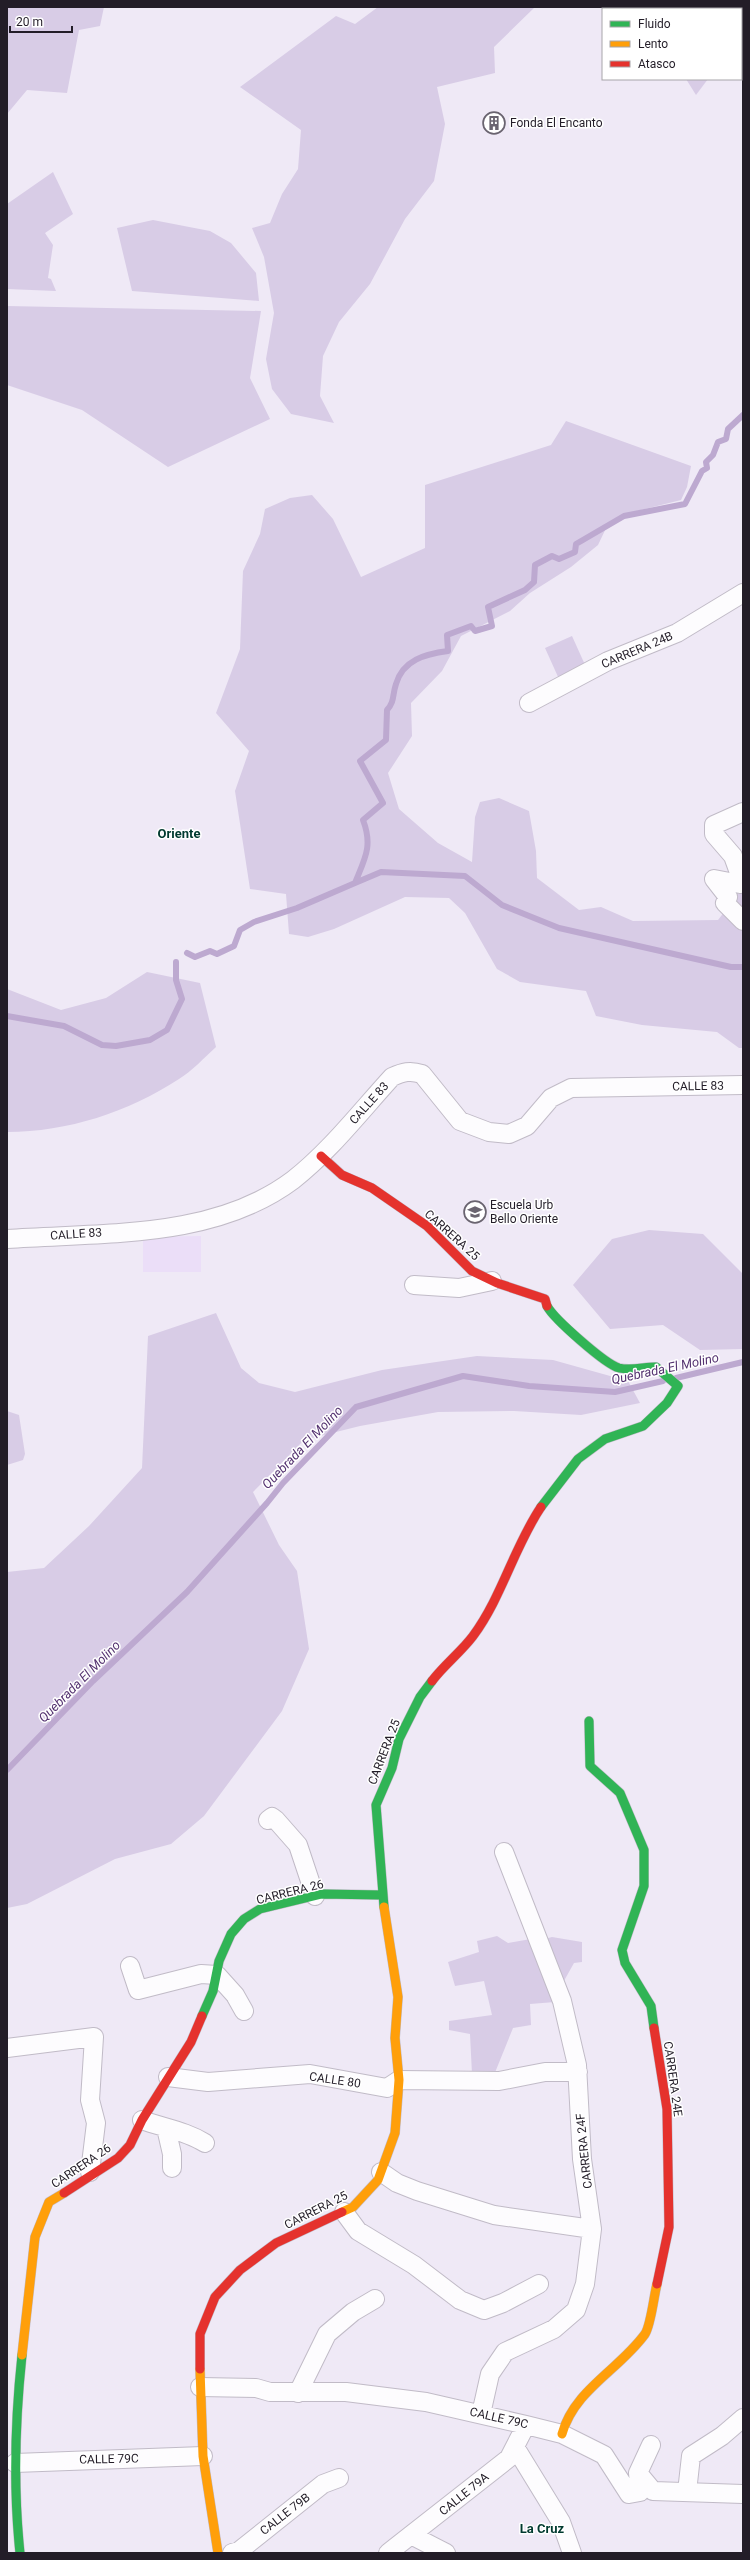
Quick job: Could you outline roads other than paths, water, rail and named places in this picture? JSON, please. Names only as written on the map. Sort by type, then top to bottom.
[{"type":"street","name":"CARRERA 24B","points":[[529,703],[608,661],[677,633],[743,593]]},
{"type":"street","points":[[743,812],[714,825],[714,834],[733,856],[742,881],[740,884],[714,879],[728,897],[725,903],[743,921]]},
{"type":"street","name":"CALLE 83","points":[[7,1239],[139,1230],[201,1222],[264,1199],[293,1180],[320,1156],[392,1078],[413,1071],[422,1074],[460,1121],[489,1132],[509,1134],[526,1126],[551,1098],[571,1088],[743,1085]]},
{"type":"street","name":"CARRERA 25","points":[[218,2553],[203,2456],[200,2387],[200,2334],[215,2297],[240,2270],[276,2243],[353,2207],[378,2180],[395,2133],[398,2080],[396,2038],[398,1997],[390,1936],[381,1895],[376,1805],[392,1768],[399,1739],[420,1698],[435,1677],[474,1636],[492,1604],[529,1525],[578,1459],[605,1439],[643,1426],[667,1404],[678,1386],[656,1367],[618,1368],[602,1361],[585,1343],[558,1321],[547,1305],[545,1299],[492,1281],[472,1271],[427,1226],[372,1188],[342,1175],[320,1156]]},
{"type":"street","points":[[414,1286],[459,1288],[492,1281]]},
{"type":"street","name":"CARRERA 24E","points":[[562,2434],[566,2419],[583,2394],[606,2375],[646,2333],[668,2227],[668,2109],[660,2080],[651,2006],[625,1963],[622,1950],[644,1886],[644,1850],[620,1793],[590,1766],[589,1721]]},
{"type":"street","points":[[268,1820],[272,1817],[276,1820],[298,1845],[315,1896]]},
{"type":"street","name":"CARRERA 24F","points":[[480,2414],[490,2374],[505,2352],[554,2330],[576,2310],[585,2284],[592,2229],[582,2159],[578,2072],[562,2001],[504,1852]]},
{"type":"street","name":"CARRERA 26","points":[[95,2171],[118,2158],[130,2145],[142,2120],[191,2042],[213,1991],[220,1961],[231,1934],[244,1919],[260,1910],[315,1896],[349,1893],[381,1895]]},
{"type":"street","points":[[130,1966],[138,1990],[201,1974],[217,1975],[235,1995],[244,2010]]},
{"type":"street","points":[[7,2048],[94,2037],[90,2100],[96,2124],[95,2171],[70,2178],[66,2191]]},
{"type":"street","name":"CALLE 80","points":[[168,2077],[208,2082],[310,2074],[387,2088],[398,2080],[499,2081],[545,2072],[578,2072]]},
{"type":"street","points":[[142,2120],[166,2128],[189,2133],[205,2143]]},
{"type":"street","points":[[166,2128],[172,2154],[172,2168]]},
{"type":"street","points":[[381,2172],[397,2183],[417,2191],[494,2215],[592,2229]]},
{"type":"street","name":"CARRERA 26","points":[[20,2553],[15,2463],[19,2384],[35,2237],[49,2202],[66,2191]]},
{"type":"street","points":[[344,2212],[358,2231],[419,2269],[460,2300],[484,2310],[503,2304],[539,2284]]},
{"type":"street","points":[[298,2393],[328,2334],[353,2312],[375,2299]]},
{"type":"street","name":"CALLE 79C","points":[[200,2387],[256,2388],[270,2392],[298,2393],[346,2392],[426,2402],[526,2424],[562,2434],[604,2455],[629,2494],[640,2492],[638,2473]]},
{"type":"street","points":[[687,2492],[691,2456],[722,2436],[743,2418]]},
{"type":"street","name":"CALLE 79A","points":[[388,2553],[509,2458],[526,2424]]},
{"type":"street","points":[[651,2445],[638,2473],[653,2491],[743,2494]]},
{"type":"street","points":[[515,2447],[561,2522],[572,2553]]},
{"type":"street","name":"CALLE 79C","points":[[15,2463],[203,2456]]},
{"type":"street","name":"CALLE 79B","points":[[232,2553],[239,2551],[323,2484],[339,2478]]},
{"type":"street","points":[[411,2535],[446,2553]]},
{"type":"waterway","points":[[187,953],[195,957],[210,951],[217,954],[234,946],[240,930],[254,922],[297,908],[355,883],[365,859],[368,845],[363,820],[383,803],[360,761],[386,740],[387,710],[390,707],[399,676],[404,669],[409,664],[423,656],[448,651],[447,635],[471,626],[475,631],[492,626],[488,607],[525,590],[534,582],[535,565],[552,556],[559,559],[575,552],[576,544],[624,516],[685,504],[702,471],[707,468],[706,462],[713,455],[718,442],[726,439],[728,429],[743,415]]},
{"type":"waterway","points":[[355,883],[381,872],[465,876],[502,905],[559,928],[731,967],[743,967]]},
{"type":"waterway","points":[[7,1016],[64,1026],[102,1045],[116,1046],[150,1040],[167,1030],[182,999],[176,980],[176,962]]},
{"type":"waterway","name":"Quebrada El Molino","points":[[676,1378],[743,1362]]},
{"type":"waterway","name":"Quebrada El Molino","points":[[7,1770],[93,1681],[187,1592],[267,1503],[283,1483],[356,1407],[463,1376],[529,1386],[615,1392],[663,1381]]},
{"type":"place","name":"Fonda El Encanto","points":[[494,123]]},
{"type":"place","name":"Escuela Urb Bello Oriente","points":[[475,1212]]},
{"type":"district","name":"Oriente","points":[[179,833]]},
{"type":"district","name":"La Cruz","points":[[542,2528]]}]
